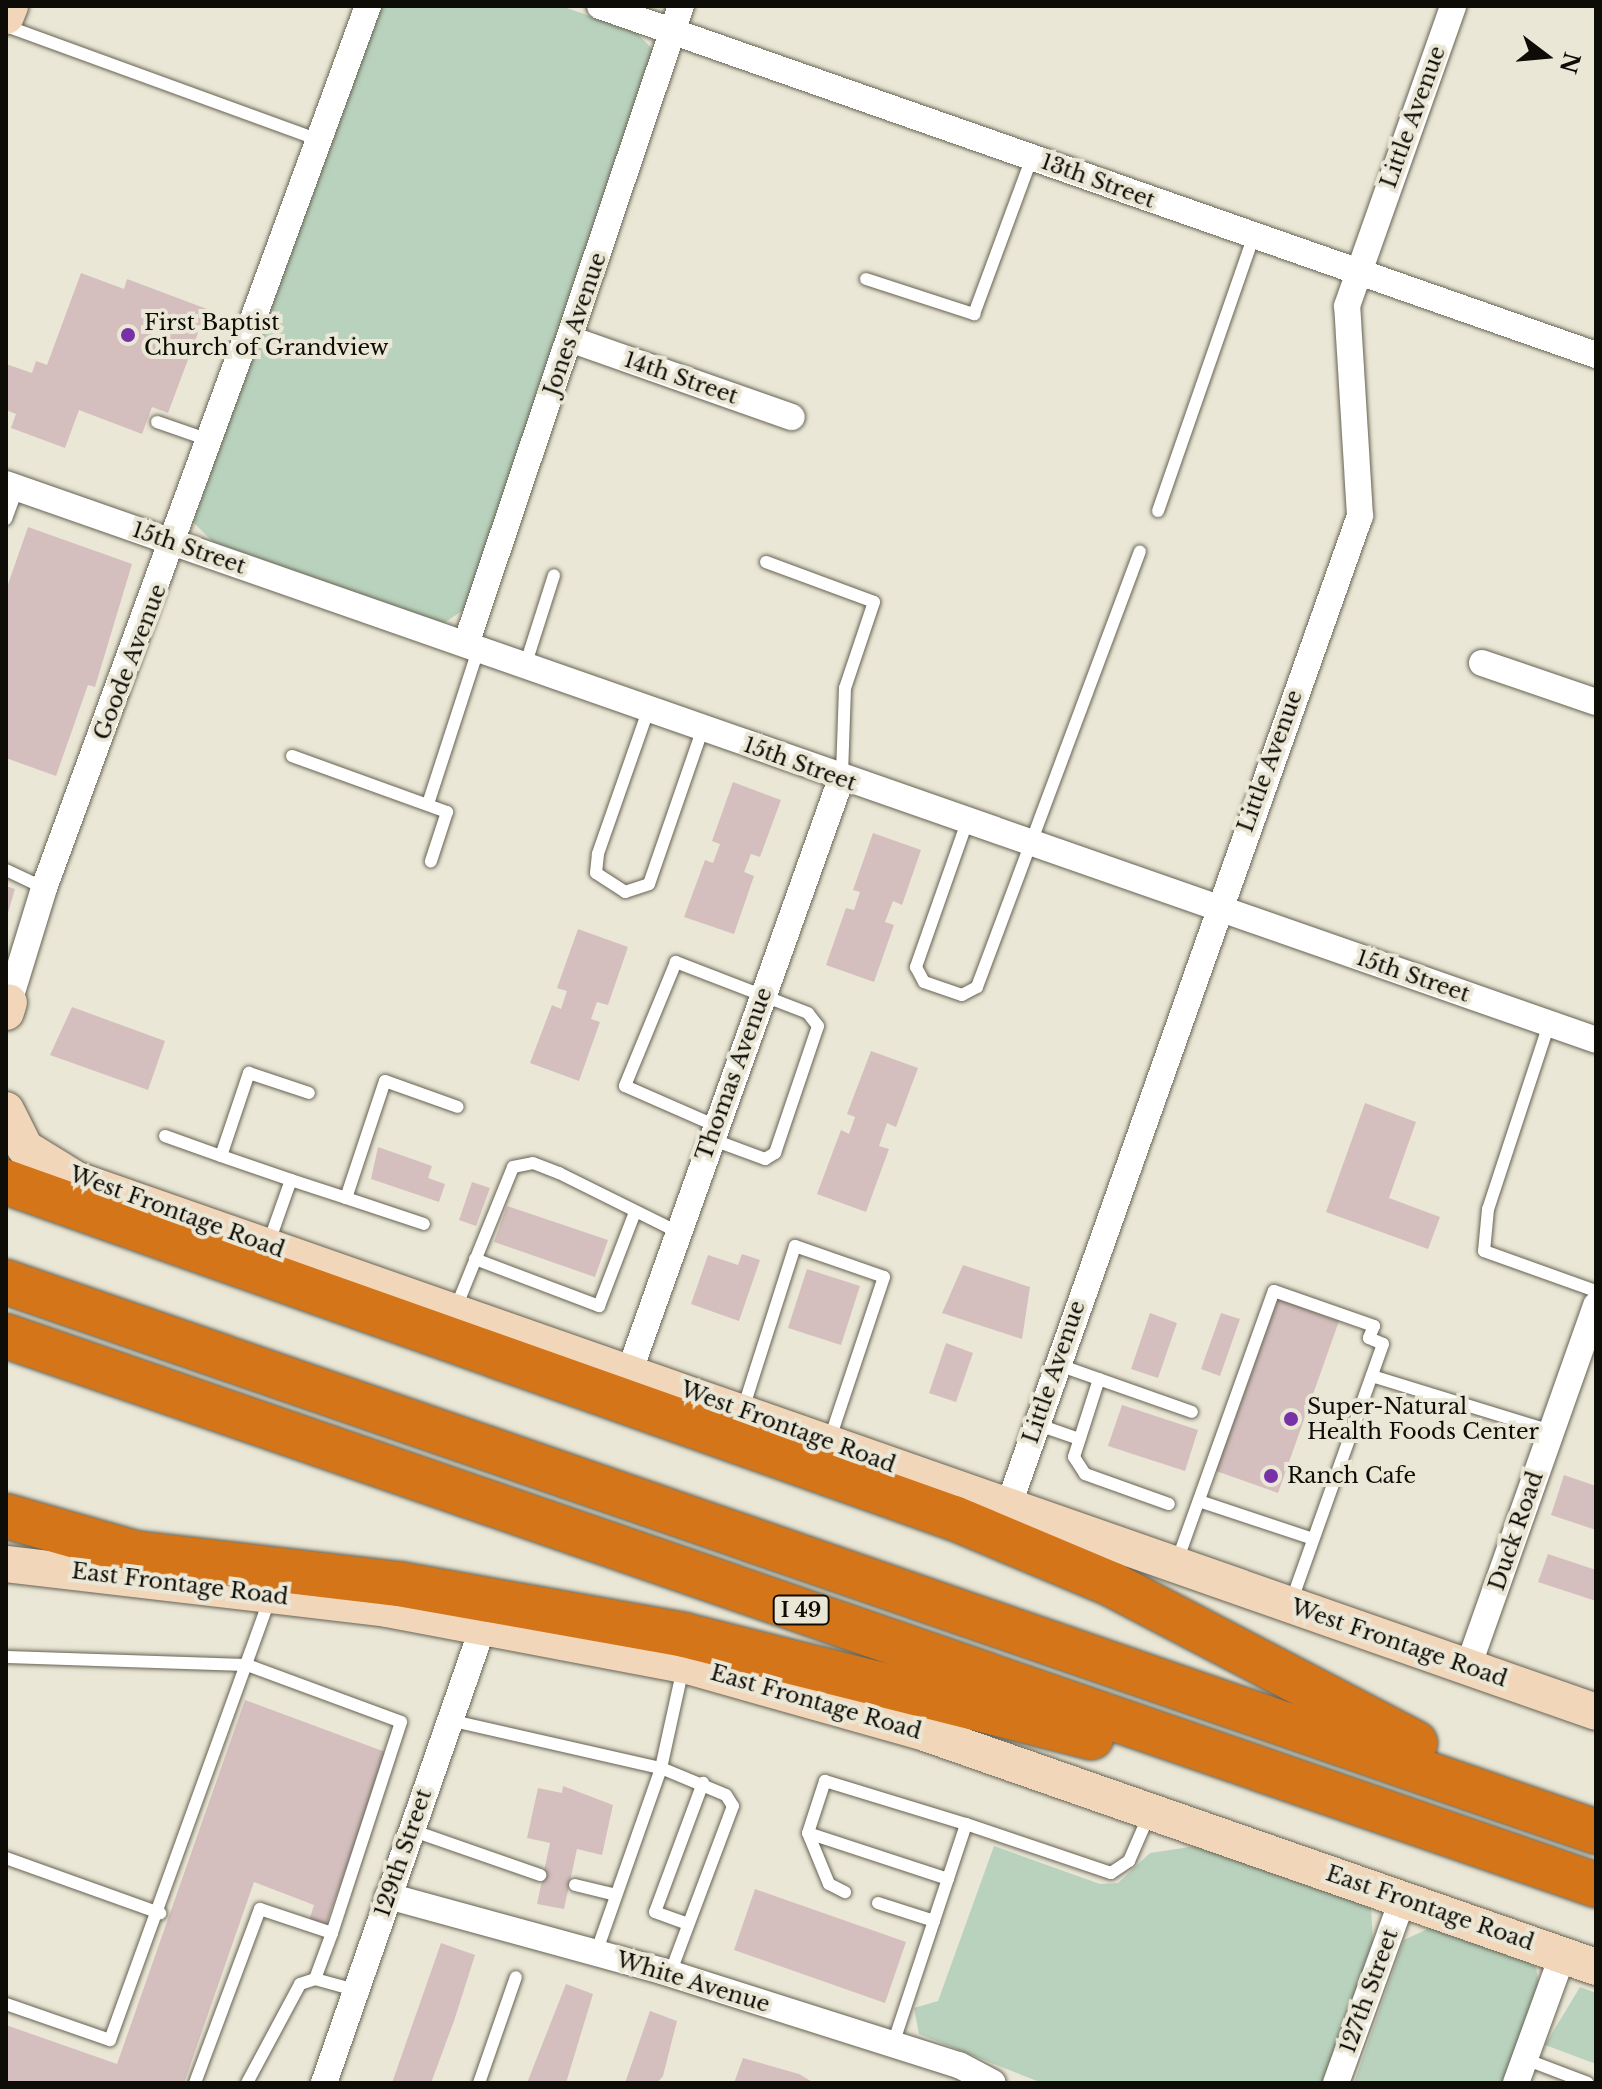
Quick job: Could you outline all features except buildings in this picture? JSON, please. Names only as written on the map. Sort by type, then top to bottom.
[{"type":"highway","points":[[6,1182],[1032,1550],[1113,1585],[1369,1723],[1502,1779],[1533,1811]]},
{"type":"highway","name":"I 49","points":[[6,1282],[1596,1832]]},
{"type":"highway","name":"I 49","points":[[6,1336],[1596,1885]]},
{"type":"highway","points":[[6,1516],[135,1553],[399,1584],[669,1632],[1062,1730],[1232,1769],[1254,1767]]},
{"type":"street","points":[[6,16],[10,6]]},
{"type":"street","name":"Goode Avenue","points":[[8,1007],[44,888],[175,544],[368,6]]},
{"type":"street","name":"13th Street","points":[[600,6],[677,18],[1032,157],[1596,355]]},
{"type":"street","name":"Little Avenue","points":[[1008,1507],[1216,908],[1360,516],[1361,465],[1345,351],[1357,272],[1453,6]]},
{"type":"street","name":"Jones Avenue","points":[[473,644],[677,18]]},
{"type":"street","name":"14th Street","points":[[570,339],[792,417]]},
{"type":"street","name":"15th Street","points":[[12,486],[473,644],[841,779],[1596,1040]]},
{"type":"street","points":[[1482,663],[1596,702]]},
{"type":"street","name":"Thomas Avenue","points":[[630,1370],[841,779]]},
{"type":"street","name":"West Frontage Road","points":[[6,1110],[25,1148],[77,1180],[630,1370],[1008,1507],[1596,1712]]},
{"type":"street","name":"Duck Road","points":[[1468,1667],[1596,1305]]},
{"type":"street","name":"East Frontage Road","points":[[6,1564],[271,1594],[484,1623],[684,1665],[922,1732],[1596,1967]]},
{"type":"street","name":"129th Street","points":[[324,2083],[484,1623]]},
{"type":"street","name":"White Avenue","points":[[388,1896],[670,1974],[893,2044],[993,2083]]},
{"type":"street","name":"127th Street","points":[[1336,2083],[1403,1898]]},
{"type":"street","points":[[1520,2071],[1563,1954]]},
{"type":"lane","points":[[6,26],[320,140]]},
{"type":"lane","points":[[866,279],[974,314],[1032,157]]},
{"type":"lane","points":[[1158,511],[1254,236]]},
{"type":"lane","points":[[157,422],[212,441]]},
{"type":"lane","points":[[6,519],[12,486]]},
{"type":"lane","points":[[967,822],[916,967],[924,982],[962,995],[977,987],[1033,845],[1140,552]]},
{"type":"lane","points":[[766,562],[874,602],[845,688],[841,779]]},
{"type":"lane","points":[[526,663],[554,575]]},
{"type":"lane","points":[[428,804],[473,644]]},
{"type":"lane","points":[[649,708],[598,854],[596,873],[625,892],[649,884],[703,728]]},
{"type":"lane","points":[[292,756],[447,812],[431,861]]},
{"type":"lane","points":[[6,870],[44,888]]},
{"type":"lane","points":[[676,962],[763,994],[808,1013],[818,1026],[775,1153],[765,1159],[625,1086],[676,962]]},
{"type":"lane","points":[[1549,1023],[1488,1209],[1484,1251],[1596,1291]]},
{"type":"lane","points":[[221,1156],[249,1073],[309,1093]]},
{"type":"lane","points":[[346,1198],[385,1081],[458,1107]]},
{"type":"lane","points":[[165,1136],[424,1224]]},
{"type":"lane","points":[[455,1310],[513,1167],[533,1163],[678,1232]]},
{"type":"lane","points":[[268,1245],[291,1180]]},
{"type":"lane","points":[[475,1259],[599,1306],[635,1212]]},
{"type":"lane","points":[[742,1412],[795,1246],[884,1277],[829,1441]]},
{"type":"lane","points":[[1176,1565],[1274,1291],[1374,1326],[1369,1338],[1383,1344],[1290,1605]]},
{"type":"lane","points":[[1056,1364],[1192,1412]]},
{"type":"lane","points":[[1372,1376],[1551,1431]]},
{"type":"lane","points":[[1099,1379],[1074,1457],[1085,1474],[1169,1504]]},
{"type":"lane","points":[[1036,1423],[1079,1439]]},
{"type":"lane","points":[[1199,1501],[1313,1539]]},
{"type":"lane","points":[[6,2004],[110,2040],[160,1913],[271,1594]]},
{"type":"lane","points":[[6,1657],[247,1665],[401,1722],[395,1758],[315,1979]]},
{"type":"lane","points":[[596,1953],[661,1768],[684,1665]]},
{"type":"lane","points":[[449,1720],[661,1768],[703,1783],[733,1806],[670,1974]]},
{"type":"lane","points":[[845,1892],[829,1884],[808,1833],[825,1781],[1111,1873],[1129,1861],[1150,1812]]},
{"type":"lane","points":[[688,1924],[655,1912],[703,1783]]},
{"type":"lane","points":[[893,2044],[966,1824]]},
{"type":"lane","points":[[411,1830],[540,1875]]},
{"type":"lane","points":[[808,1833],[948,1879]]},
{"type":"lane","points":[[6,1858],[160,1913]]},
{"type":"lane","points":[[575,1885],[616,1895]]},
{"type":"lane","points":[[878,1903],[934,1921]]},
{"type":"lane","points":[[195,2083],[260,1909],[332,1933]]},
{"type":"lane","points":[[479,2083],[516,1977]]},
{"type":"lane","points":[[247,2083],[300,1984],[315,1979],[355,1990]]},
{"type":"lane","points":[[1520,2071],[1588,2083]]},
{"type":"green space","points":[[379,6],[561,6],[636,32],[654,51],[465,609],[444,623],[213,542],[193,522]]},
{"type":"green space","points":[[1203,1845],[1371,1906],[1373,1943],[1323,2083],[1042,2083],[919,2034],[914,2008],[938,2001],[994,1846],[1100,1884],[1118,1883],[1150,1853]]},
{"type":"green space","points":[[1434,1926],[1536,1966],[1539,1987],[1503,2083],[1354,2083],[1404,1940]]},
{"type":"green space","points":[[1580,1987],[1596,1993],[1596,2064],[1545,2045]]},
{"type":"place","name":"First Baptist Church of Grandview","points":[[128,335]]},
{"type":"place","name":"Super-Natural Health Foods Center","points":[[1291,1419]]},
{"type":"place","name":"Ranch Cafe","points":[[1271,1476]]}]
